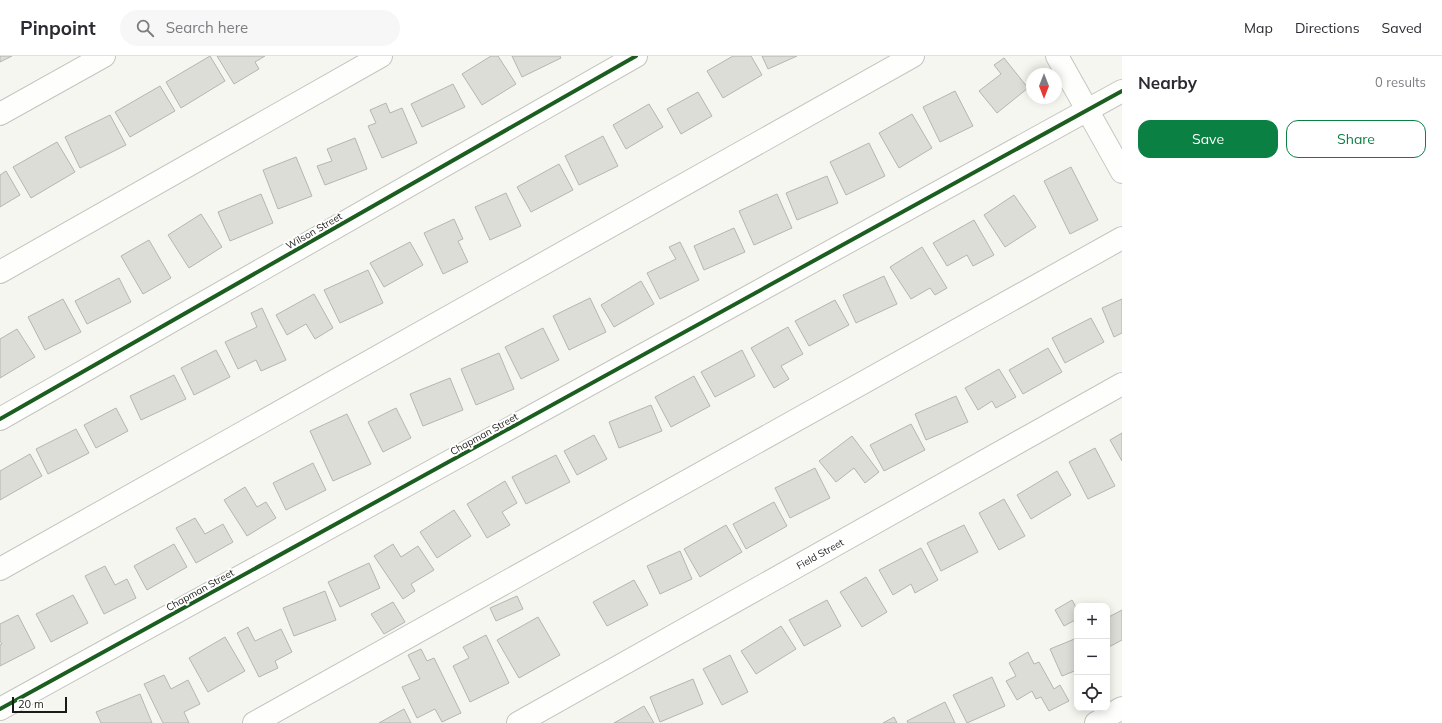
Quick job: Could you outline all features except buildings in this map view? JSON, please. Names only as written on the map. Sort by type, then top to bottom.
[{"type":"street","points":[[0,114],[104,56]]},
{"type":"street","points":[[0,272],[381,56]]},
{"type":"street","name":"Wilson Street","points":[[0,419],[636,56]]},
{"type":"street","points":[[0,569],[913,56]]},
{"type":"street","points":[[1057,56],[1122,172]]},
{"type":"street","name":"Chapman Street","points":[[0,709],[1122,91]]},
{"type":"street","points":[[254,723],[1122,238]]},
{"type":"street","name":"Field Street","points":[[518,723],[1122,384]]},
{"type":"street","points":[[1096,723],[1122,708]]},
{"type":"cycle path","points":[[0,419],[636,56]]},
{"type":"cycle path","points":[[0,709],[1122,91]]}]
